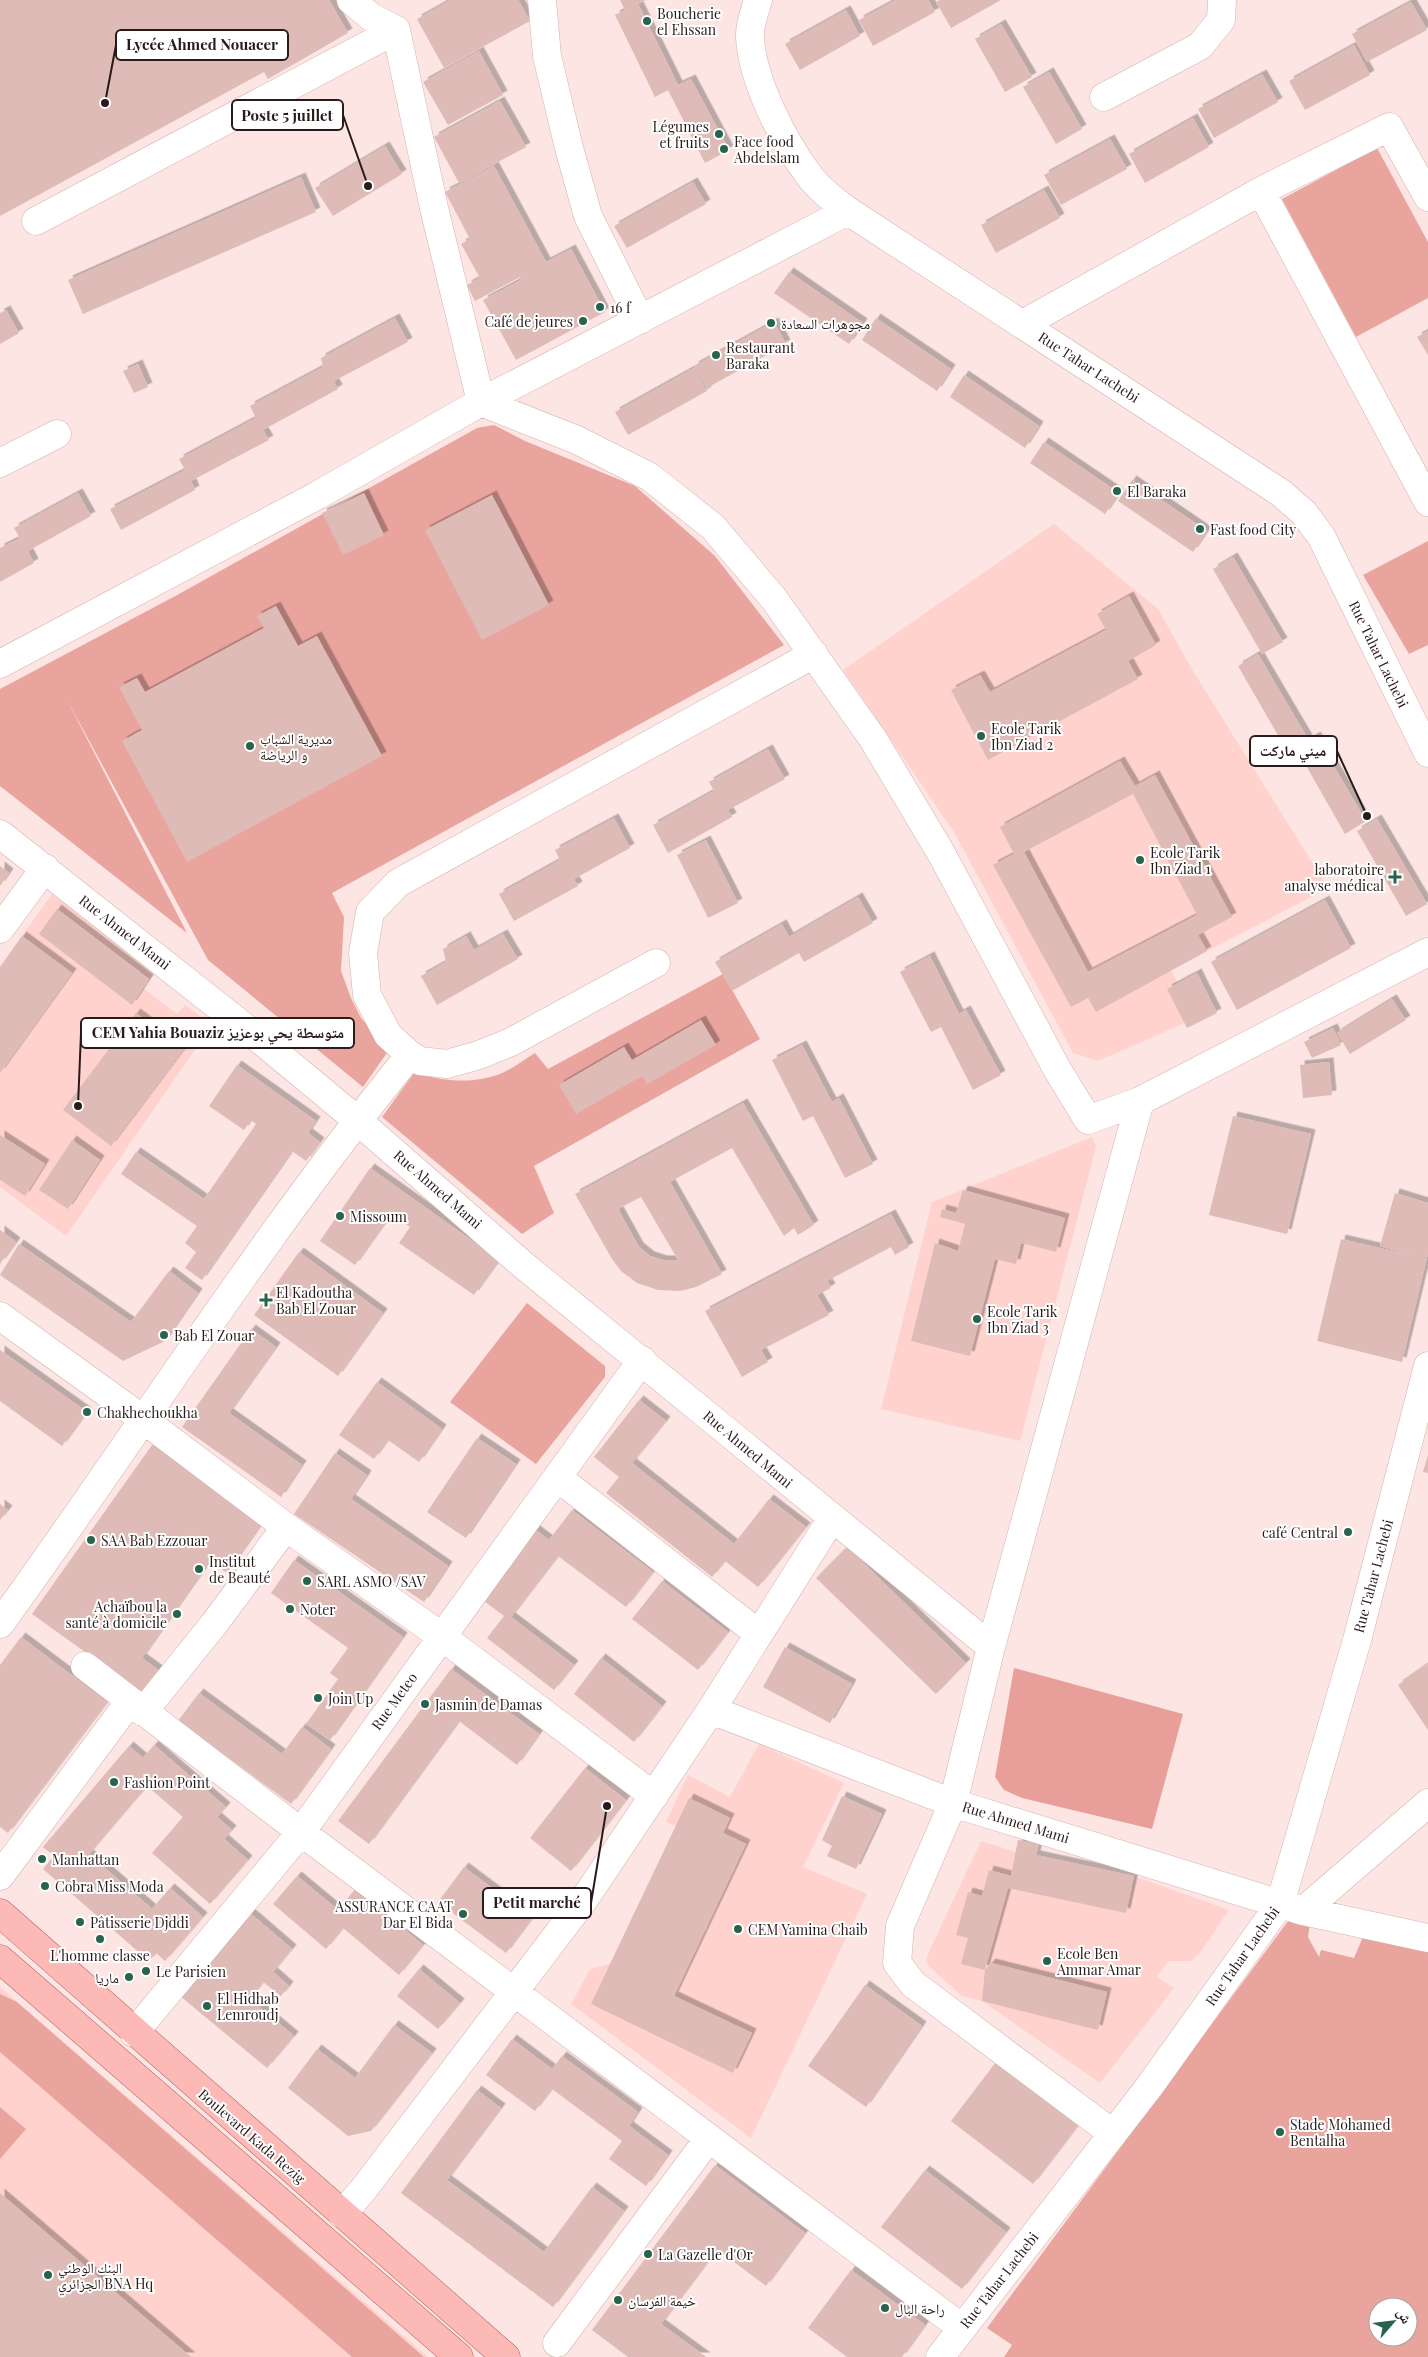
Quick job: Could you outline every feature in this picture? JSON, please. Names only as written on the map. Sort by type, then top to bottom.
[{"type":"main road","name":"Boulevard Kada Rezig","points":[[0,1913],[134,2033],[506,2357]]},
{"type":"main road","points":[[0,1959],[458,2357]]},
{"type":"street","points":[[351,0],[371,17],[396,30]]},
{"type":"street","points":[[542,0],[548,56],[569,148],[588,216],[640,320]]},
{"type":"street","name":"Rue Tahar Lachebi","points":[[758,0],[749,36],[764,93],[785,137],[811,178],[819,187],[848,211],[1280,493],[1304,513],[1321,536],[1428,753]]},
{"type":"street","points":[[1104,96],[1200,46],[1221,20],[1222,0]]},
{"type":"street","points":[[36,221],[396,30]]},
{"type":"street","points":[[396,30],[434,208],[481,402]]},
{"type":"street","points":[[1023,324],[1261,191],[1389,126],[1428,197]]},
{"type":"street","points":[[819,187],[826,211],[819,226]]},
{"type":"street","points":[[1261,191],[1428,502]]},
{"type":"street","points":[[0,664],[318,495],[481,402],[848,211]]},
{"type":"street","points":[[481,402],[577,440],[650,477],[713,527],[774,599],[873,739],[941,853],[1057,1068],[1088,1120],[1140,1101],[1428,952]]},
{"type":"street","points":[[0,464],[57,434]]},
{"type":"street","points":[[656,963],[520,1037],[479,1055],[447,1064],[420,1061],[410,1055],[388,1035],[367,994],[363,953],[370,912],[398,884],[814,654]]},
{"type":"street","name":"Rue Ahmed Mami","points":[[0,834],[45,868],[358,1120],[522,1264],[642,1360],[991,1647],[953,1803],[1291,1907],[1428,1938]]},
{"type":"street","points":[[0,929],[45,868]]},
{"type":"street","points":[[4,1611],[144,1420],[358,1120],[410,1055]]},
{"type":"street","points":[[991,1647],[1140,1101]]},
{"type":"street","points":[[0,1316],[144,1420],[286,1527],[441,1636],[654,1796]]},
{"type":"street","name":"Rue Meteo","points":[[134,2033],[301,1832],[642,1360]]},
{"type":"street","name":"Rue Tahar Lachebi","points":[[940,2357],[1112,2132],[1291,1907],[1357,1640],[1428,1366]]},
{"type":"street","points":[[557,1476],[759,1634]]},
{"type":"street","points":[[342,2214],[363,2190],[583,1901],[711,1710],[832,1518]]},
{"type":"street","points":[[0,1876],[137,1706],[214,1624],[286,1527]]},
{"type":"street","points":[[85,1666],[301,1832],[962,2328]]},
{"type":"street","points":[[711,1710],[953,1803],[900,1926],[897,1963],[913,1984],[1112,2132]]},
{"type":"street","points":[[1291,1907],[1428,1803]]},
{"type":"street","points":[[557,2343],[709,2138]]},
{"type":"shaded area","points":[[1377,148],[1428,242],[1428,298],[1356,337],[1282,199]]},
{"type":"shaded area","points":[[494,425],[525,441],[635,486],[715,556],[784,645],[332,893],[344,917],[341,971],[361,1018],[389,1050],[363,1087],[208,960],[66,698],[187,933],[0,786],[0,689],[179,594],[477,428]]},
{"type":"shaded area","name":"Ecole Tarik Ibn Ziad 1","points":[[1054,524],[1158,609],[1193,671],[1328,888],[1171,970],[1196,1018],[1098,1061],[1073,1053],[954,832],[843,670]]},
{"type":"shaded area","points":[[1428,541],[1428,645],[1409,654],[1363,575]]},
{"type":"shaded area","points":[[52,894],[156,972],[143,988],[177,1014],[185,1005],[212,1025],[66,1236],[0,1187],[0,967]]},
{"type":"shaded area","points":[[723,974],[760,1039],[534,1166],[554,1213],[522,1234],[382,1117],[414,1073],[447,1080],[480,1079],[506,1071],[535,1053],[548,1069]]},
{"type":"shaded area","name":"Ecole Tarik Ibn Ziad 3","points":[[1092,1137],[1096,1146],[1020,1441],[881,1409],[932,1202]]},
{"type":"shaded area","points":[[527,1303],[605,1366],[605,1377],[536,1464],[450,1402]]},
{"type":"shaded area","points":[[1014,1668],[1183,1714],[1152,1829],[1022,1798],[1004,1790],[995,1777]]},
{"type":"shaded area","name":"CEM Yamina Chaib","points":[[759,1744],[844,1783],[803,1867],[867,1894],[751,2138],[571,2004],[590,1969],[610,1964],[676,1826],[666,1822],[688,1775],[730,1797]]},
{"type":"shaded area","name":"Ecole Ben Ammar Amar","points":[[1018,1840],[1039,1844],[1037,1855],[1134,1876],[1229,1910],[1199,1954],[1191,1961],[1168,1961],[1157,1977],[1174,1988],[1100,2083],[982,2001],[962,1996],[927,1962],[927,1956],[981,1841],[1016,1852]]},
{"type":"shaded area","name":"Stade Mohamed Bentalha","points":[[1294,1913],[1311,1917],[1308,1937],[1319,1957],[1321,1950],[1354,1958],[1365,1932],[1428,1947],[1428,2357],[1004,2357],[1012,2345],[987,2328]]},
{"type":"shaded area","points":[[0,1987],[428,2357],[0,2357]]},
{"type":"shaded area","points":[[0,1994],[17,2002],[424,2357],[352,2357],[0,2052]]},
{"type":"shaded area","points":[[0,2107],[26,2129],[0,2159]]},
{"type":"building","points":[[0,0],[329,0],[348,33],[268,79],[264,72],[0,216]]},
{"type":"building","points":[[451,0],[518,0],[530,21],[444,68],[417,19]]},
{"type":"building","points":[[620,0],[646,0],[638,4],[678,85],[691,79],[729,150],[705,163],[668,90],[655,97],[615,15],[625,10]]},
{"type":"building","points":[[896,0],[928,0],[935,12],[873,46],[859,20]]},
{"type":"building","points":[[940,0],[1001,0],[951,28],[936,2]]},
{"type":"building","points":[[1411,2],[1427,30],[1367,62],[1352,34]]},
{"type":"building","points":[[846,10],[860,36],[800,70],[785,44]]},
{"type":"building","points":[[1001,24],[1032,77],[1005,92],[975,39]]},
{"type":"building","points":[[1354,45],[1370,75],[1305,110],[1289,81]]},
{"type":"building","points":[[479,51],[503,95],[448,125],[423,82]]},
{"type":"building","points":[[1049,72],[1082,129],[1056,144],[1023,87]]},
{"type":"building","points":[[1262,74],[1278,102],[1214,138],[1198,109]]},
{"type":"building","points":[[500,101],[526,147],[459,183],[434,137]]},
{"type":"building","points":[[1193,118],[1209,147],[1145,183],[1129,154]]},
{"type":"building","points":[[1110,139],[1127,169],[1061,205],[1044,175]]},
{"type":"building","points":[[385,146],[402,174],[333,216],[315,188]]},
{"type":"building","points":[[494,166],[546,262],[571,249],[605,312],[516,360],[483,300],[521,280],[520,277],[475,301],[467,285],[480,278],[461,244],[470,239],[445,192]]},
{"type":"building","points":[[301,177],[316,212],[83,314],[68,280]]},
{"type":"building","points":[[693,182],[706,204],[627,248],[614,226]]},
{"type":"building","points":[[1044,190],[1060,218],[996,253],[981,225]]},
{"type":"building","points":[[789,272],[863,323],[849,344],[774,293]]},
{"type":"building","points":[[6,310],[19,333],[0,344],[0,313]]},
{"type":"building","points":[[395,318],[408,342],[334,381],[338,389],[263,430],[269,440],[191,481],[195,490],[121,530],[110,509],[185,470],[179,459],[256,418],[250,406],[323,367],[321,358]]},
{"type":"building","points":[[876,318],[951,369],[937,391],[862,340]]},
{"type":"building","points":[[774,322],[786,344],[707,388],[694,366]]},
{"type":"building","points":[[1428,331],[1428,355],[1417,337]]},
{"type":"building","points":[[138,364],[148,387],[134,393],[123,371]]},
{"type":"building","points":[[694,368],[707,391],[628,435],[615,412]]},
{"type":"building","points":[[964,375],[1039,426],[1025,448],[950,397]]},
{"type":"building","points":[[1044,442],[1119,493],[1105,514],[1030,463]]},
{"type":"building","points":[[1132,480],[1207,531],[1193,552],[1118,501]]},
{"type":"building","points":[[78,493],[91,516],[28,551],[34,563],[0,582],[0,548],[20,538],[14,528]]},
{"type":"building","points":[[364,493],[384,535],[343,555],[322,513]]},
{"type":"building","points":[[492,495],[549,605],[482,640],[425,530]]},
{"type":"building","points":[[1233,557],[1283,642],[1262,654],[1213,569]]},
{"type":"building","points":[[1129,596],[1156,645],[1128,661],[1138,679],[988,760],[951,690],[980,675],[990,692],[1106,630],[1097,614]]},
{"type":"building","points":[[276,606],[298,646],[317,636],[382,756],[187,862],[122,741],[142,730],[119,687],[137,678],[145,692],[264,628],[257,616]]},
{"type":"building","points":[[1258,654],[1308,739],[1287,751],[1238,666]]},
{"type":"building","points":[[1316,736],[1366,821],[1345,834],[1296,748]]},
{"type":"building","points":[[768,749],[785,779],[728,810],[732,817],[668,853],[653,825],[714,791],[709,782]]},
{"type":"building","points":[[1120,761],[1135,786],[1155,775],[1232,917],[1198,935],[1207,951],[1096,1012],[1088,998],[1071,1007],[993,865],[1014,854],[1000,827]],"holes":[[[1133,794],[1197,915],[1088,972],[1024,852]]]},
{"type":"building","points":[[614,818],[630,848],[574,879],[578,886],[514,921],[499,894],[560,860],[555,850]]},
{"type":"building","points":[[1377,819],[1427,904],[1406,916],[1357,831]]},
{"type":"building","points":[[706,840],[738,903],[708,918],[677,855]]},
{"type":"building","points":[[0,866],[9,873],[0,886]]},
{"type":"building","points":[[858,897],[873,923],[804,962],[799,953],[732,991],[715,962],[782,924],[789,937]]},
{"type":"building","points":[[1325,900],[1351,948],[1237,1010],[1211,962]]},
{"type":"building","points":[[57,909],[149,979],[132,1005],[39,934]]},
{"type":"building","points":[[503,934],[518,959],[437,1005],[421,976],[446,962],[443,949],[466,936],[474,950]]},
{"type":"building","points":[[22,936],[72,973],[0,1073],[0,967]]},
{"type":"building","points":[[930,956],[959,1014],[966,1010],[1001,1075],[973,1090],[941,1027],[931,1032],[900,972]]},
{"type":"building","points":[[1197,973],[1217,1013],[1187,1028],[1167,989]]},
{"type":"building","points":[[1392,999],[1406,1020],[1350,1054],[1337,1033]]},
{"type":"building","points":[[136,1013],[184,1049],[111,1146],[63,1110]]},
{"type":"building","points":[[701,1020],[716,1045],[647,1084],[642,1076],[576,1114],[559,1085],[624,1047],[632,1060]]},
{"type":"building","points":[[1333,1028],[1341,1045],[1312,1058],[1304,1042]]},
{"type":"building","points":[[802,1045],[832,1102],[839,1098],[873,1164],[845,1178],[813,1116],[803,1121],[772,1060]]},
{"type":"building","points":[[1329,1062],[1332,1095],[1303,1098],[1300,1065]]},
{"type":"building","points":[[237,1065],[316,1121],[308,1133],[320,1142],[306,1161],[292,1151],[202,1280],[185,1268],[196,1252],[185,1243],[197,1226],[121,1174],[136,1152],[204,1199],[256,1124],[251,1120],[244,1130],[209,1106]]},
{"type":"building","points":[[743,1103],[814,1225],[798,1235],[794,1228],[784,1236],[732,1148],[670,1182],[722,1274],[696,1287],[680,1291],[658,1290],[637,1283],[621,1271],[612,1259],[575,1194]],"holes":[[[641,1197],[678,1260],[663,1260],[650,1256],[639,1247],[618,1209]]]},
{"type":"building","points":[[1233,1116],[1311,1134],[1287,1234],[1209,1215]]},
{"type":"building","points":[[0,1135],[45,1164],[25,1196],[0,1180]]},
{"type":"building","points":[[72,1140],[100,1160],[68,1209],[39,1190]]},
{"type":"building","points":[[370,1168],[499,1260],[474,1295],[399,1243],[410,1227],[391,1214],[355,1265],[320,1241]]},
{"type":"building","points":[[963,1190],[1065,1218],[1056,1252],[1021,1243],[1016,1264],[995,1259],[970,1356],[911,1341],[935,1243],[958,1251],[965,1224],[940,1217],[942,1209],[956,1213]]},
{"type":"building","points":[[1395,1193],[1428,1203],[1428,1253],[1402,1362],[1317,1341],[1341,1239],[1414,1256],[1380,1246]]},
{"type":"building","points":[[891,1214],[909,1247],[895,1255],[891,1247],[827,1281],[831,1288],[817,1295],[829,1315],[761,1350],[768,1362],[742,1377],[705,1311]]},
{"type":"building","points":[[0,1230],[16,1242],[0,1264]]},
{"type":"building","points":[[19,1244],[131,1322],[169,1271],[198,1293],[165,1341],[123,1361],[0,1275]]},
{"type":"building","points":[[299,1252],[383,1313],[338,1376],[254,1315]]},
{"type":"building","points":[[251,1329],[276,1347],[229,1413],[302,1465],[281,1497],[182,1427]]},
{"type":"building","points":[[0,1350],[87,1412],[62,1446],[0,1401]]},
{"type":"building","points":[[377,1382],[442,1429],[419,1462],[388,1440],[374,1459],[339,1435]]},
{"type":"building","points":[[639,1400],[666,1421],[632,1463],[734,1544],[769,1499],[806,1527],[758,1587],[725,1561],[712,1577],[606,1493],[619,1477],[594,1457]]},
{"type":"building","points":[[477,1438],[516,1464],[466,1538],[427,1512]]},
{"type":"building","points":[[152,1445],[262,1523],[227,1573],[210,1561],[142,1658],[161,1672],[145,1695],[32,1614]]},
{"type":"building","points":[[335,1453],[367,1475],[351,1499],[448,1566],[424,1602],[294,1514]]},
{"type":"building","points":[[1428,1455],[1428,1473],[1423,1472]]},
{"type":"building","points":[[0,1504],[8,1510],[0,1520]]},
{"type":"building","points":[[572,1510],[653,1572],[626,1607],[558,1556],[511,1617],[574,1665],[554,1690],[487,1638],[504,1616],[480,1598],[533,1528],[549,1540]]},
{"type":"building","points":[[847,1547],[966,1663],[936,1694],[816,1578]]},
{"type":"building","points":[[294,1560],[403,1637],[330,1740],[306,1724],[338,1679],[330,1673],[348,1648],[271,1593]]},
{"type":"building","points":[[662,1581],[728,1632],[698,1670],[632,1619]]},
{"type":"building","points":[[21,1637],[107,1702],[8,1833],[0,1827],[0,1665]]},
{"type":"building","points":[[785,1647],[852,1684],[830,1723],[763,1687]]},
{"type":"building","points":[[601,1658],[662,1706],[634,1742],[574,1694]]},
{"type":"building","points":[[1428,1664],[1428,1730],[1398,1685]]},
{"type":"building","points":[[451,1669],[539,1734],[517,1765],[459,1721],[369,1844],[338,1821]]},
{"type":"building","points":[[199,1693],[282,1754],[302,1727],[331,1749],[291,1804],[178,1721]]},
{"type":"building","points":[[154,1745],[226,1807],[217,1817],[232,1830],[224,1839],[248,1860],[210,1904],[152,1853],[183,1817],[147,1786],[89,1854],[152,1909],[170,1888],[203,1917],[165,1961],[156,1953],[149,1961],[43,1869],[54,1856],[43,1847],[129,1746],[143,1758]]},
{"type":"building","points":[[585,1768],[626,1800],[571,1871],[530,1838]]},
{"type":"building","points":[[842,1796],[882,1814],[856,1869],[827,1856],[832,1846],[822,1840]]},
{"type":"building","points":[[689,1798],[730,1818],[723,1833],[746,1844],[674,1996],[752,2033],[733,2073],[591,2004]]},
{"type":"building","points":[[1018,1840],[1039,1844],[1036,1855],[1134,1876],[1126,1913],[1008,1888],[985,1970],[961,1964],[968,1938],[956,1935],[968,1892],[982,1896],[989,1870],[1011,1876]]},
{"type":"building","points":[[464,1867],[532,1918],[506,1953],[438,1902]]},
{"type":"building","points":[[297,1876],[338,1910],[356,1888],[423,1945],[399,1975],[343,1928],[326,1949],[273,1904]]},
{"type":"building","points":[[249,1912],[292,1949],[273,1972],[289,1986],[281,1996],[263,1982],[250,1999],[294,2036],[267,2068],[180,1996]]},
{"type":"building","points":[[991,1963],[1107,1992],[1098,2030],[982,2001],[985,1970]]},
{"type":"building","points":[[419,1969],[460,2003],[438,2029],[397,1996]]},
{"type":"building","points":[[865,1985],[922,2026],[866,2107],[808,2066]]},
{"type":"building","points":[[394,2025],[432,2053],[371,2131],[348,2136],[288,2088],[317,2049],[355,2078]]},
{"type":"building","points":[[512,2039],[552,2069],[562,2056],[638,2112],[629,2126],[668,2155],[646,2186],[609,2159],[622,2141],[552,2089],[535,2111],[486,2075]]},
{"type":"building","points":[[996,2062],[1078,2125],[1033,2184],[951,2121]]},
{"type":"building","points":[[477,2090],[501,2108],[447,2180],[544,2252],[592,2187],[624,2211],[553,2307],[401,2193]]},
{"type":"building","points":[[715,2165],[805,2233],[766,2286],[717,2249],[661,2324],[706,2357],[628,2357],[592,2330]]},
{"type":"building","points":[[925,2170],[1006,2232],[962,2289],[881,2227]]},
{"type":"building","name":"البنك الوطني الجزائري BNA Hq","points":[[0,2193],[191,2357],[0,2357]]},
{"type":"building","points":[[851,2270],[925,2325],[902,2357],[847,2357],[808,2328]]},
{"type":"place","name":"Boucherie el Ehssan","points":[[647,21]]},
{"type":"place","name":"Lycée Ahmed Nouacer","points":[[105,103]]},
{"type":"place","name":"Légumes et fruits","points":[[719,134]]},
{"type":"place","name":"Face food Abdelslam","points":[[724,149]]},
{"type":"place","name":"Poste 5 juillet","points":[[368,186]]},
{"type":"place","name":"16 f","points":[[600,307]]},
{"type":"place","name":"Café de jeures","points":[[583,321]]},
{"type":"place","name":"مجوهرات السعادة","points":[[771,323]]},
{"type":"place","name":"Restaurant Baraka","points":[[716,355]]},
{"type":"place","name":"El Baraka","points":[[1117,491]]},
{"type":"place","name":"Fast food City","points":[[1200,529]]},
{"type":"place","name":"Ecole Tarik Ibn Ziad 2","points":[[981,736]]},
{"type":"place","name":"مديرية الشباب و الرياضة","points":[[250,746]]},
{"type":"place","name":"ميني ماركت","points":[[1367,816]]},
{"type":"place","name":"Ecole Tarik Ibn Ziad 1","points":[[1140,860]]},
{"type":"place","name":"laboratoire analyse médical","points":[[1395,877]]},
{"type":"place","name":"CEM Yahia Bouaziz متوسطة يحي بوعزيز","points":[[78,1106]]},
{"type":"place","name":"Missoum","points":[[340,1216]]},
{"type":"place","name":"El Kadoutha Bab El Zouar","points":[[266,1300]]},
{"type":"place","name":"Ecole Tarik Ibn Ziad 3","points":[[977,1319]]},
{"type":"place","name":"Bab El Zouar","points":[[164,1335]]},
{"type":"place","name":"Chakhechoukha","points":[[87,1412]]},
{"type":"place","name":"café Central","points":[[1348,1532]]},
{"type":"place","name":"SAA Bab Ezzouar","points":[[91,1540]]},
{"type":"place","name":"Institut de Beauté","points":[[199,1569]]},
{"type":"place","name":"SARL ASMO /SAV","points":[[307,1581]]},
{"type":"place","name":"Noter","points":[[290,1609]]},
{"type":"place","name":"Achaïbou la santé à domicile","points":[[177,1614]]},
{"type":"place","name":"Join Up","points":[[318,1698]]},
{"type":"place","name":"Jasmin de Damas","points":[[425,1704]]},
{"type":"place","name":"Fashion Point","points":[[114,1782]]},
{"type":"place","name":"Petit marché","points":[[607,1806]]},
{"type":"place","name":"Manhattan","points":[[42,1859]]},
{"type":"place","name":"Cobra Miss Moda","points":[[45,1886]]},
{"type":"place","name":"ASSURANCE CAAT Dar El Bida","points":[[463,1914]]},
{"type":"place","name":"Pâtisserie Djddi","points":[[80,1922]]},
{"type":"place","name":"CEM Yamina Chaib","points":[[738,1929]]},
{"type":"place","name":"L'homme classe","points":[[100,1939]]},
{"type":"place","name":"Ecole Ben Ammar Amar","points":[[1047,1961]]},
{"type":"place","name":"Le Parisien","points":[[146,1971]]},
{"type":"place","name":"ماريا","points":[[129,1977]]},
{"type":"place","name":"El Hidhab Lemroudj","points":[[207,2006]]},
{"type":"place","name":"Stade Mohamed Bentalha","points":[[1280,2132]]},
{"type":"place","name":"La Gazelle d'Or","points":[[648,2254]]},
{"type":"place","name":"البنك الوطني الجزائري BNA Hq","points":[[48,2275]]},
{"type":"place","name":"خيمة الفرسان","points":[[618,2300]]},
{"type":"place","name":"راحة البال","points":[[885,2308]]}]
